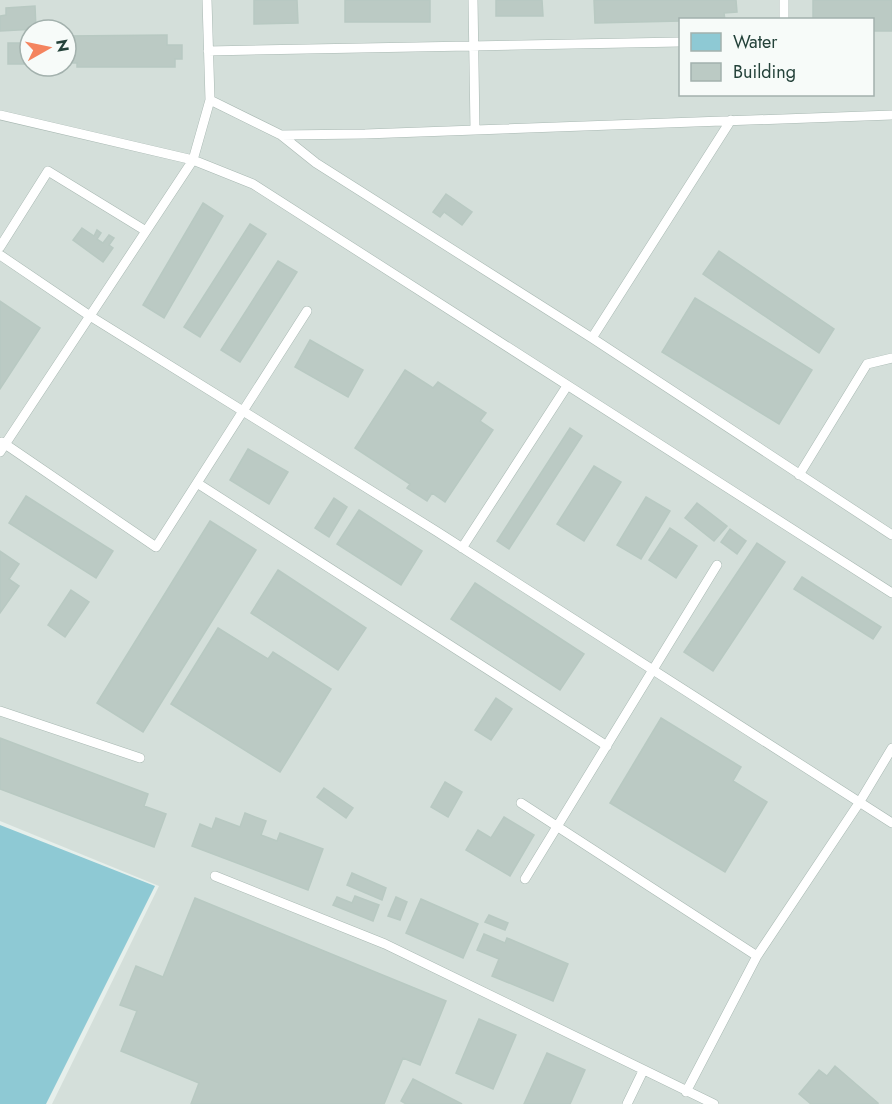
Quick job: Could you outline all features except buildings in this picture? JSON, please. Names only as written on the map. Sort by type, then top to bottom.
[{"type":"lane","points":[[207,0],[210,100],[193,160],[2,446],[156,548],[307,311]]},
{"type":"lane","points":[[473,0],[475,130]]},
{"type":"lane","points":[[784,0],[784,18]]},
{"type":"lane","points":[[208,51],[679,42]]},
{"type":"lane","points":[[210,100],[281,135],[316,163],[592,338],[892,535]]},
{"type":"lane","points":[[281,135],[892,115]]},
{"type":"lane","points":[[0,116],[193,160],[253,184],[892,593]]},
{"type":"lane","points":[[592,338],[732,120]]},
{"type":"lane","points":[[0,247],[48,171],[146,231]]},
{"type":"lane","points":[[0,255],[90,316],[462,548],[892,823]]},
{"type":"lane","points":[[799,475],[867,364],[892,358]]},
{"type":"lane","points":[[462,548],[567,386]]},
{"type":"lane","points":[[198,483],[607,746]]},
{"type":"lane","points":[[525,879],[717,565]]},
{"type":"lane","points":[[0,711],[140,759]]},
{"type":"lane","points":[[686,1092],[757,956],[859,803],[892,748]]},
{"type":"lane","points":[[521,803],[757,956]]},
{"type":"lane","points":[[215,876],[385,944],[714,1104]]},
{"type":"lane","points":[[627,1104],[643,1071]]},
{"type":"shaded area","points":[[0,0],[892,0],[892,1104],[52,1104],[159,886],[0,821]]},
{"type":"water","points":[[0,825],[155,886],[46,1104],[0,1104]]}]
